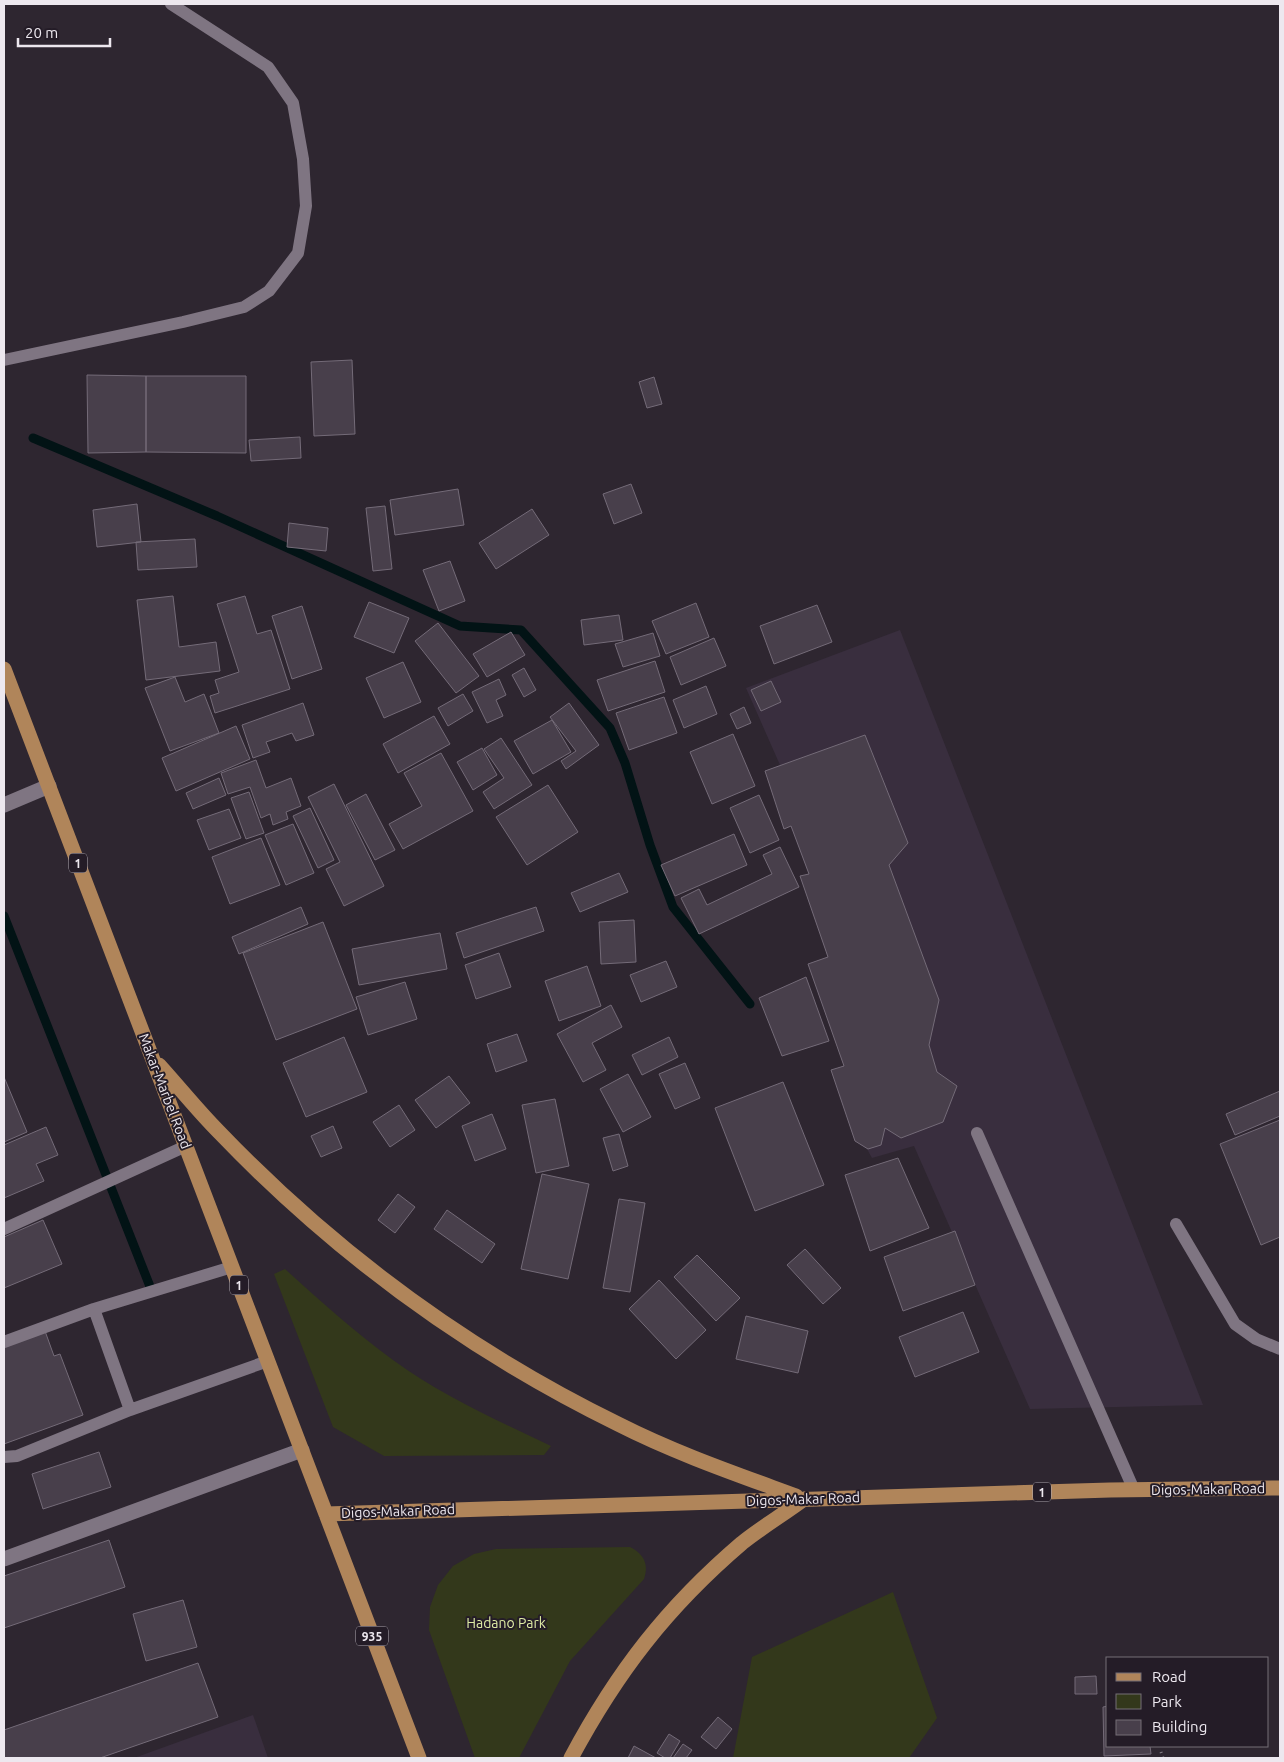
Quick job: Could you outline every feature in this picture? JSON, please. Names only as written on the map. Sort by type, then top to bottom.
[{"type":"main road","name":"Makar-Marbel Road","points":[[4,669],[326,1514]]},
{"type":"main road","points":[[152,1057],[218,1132],[289,1201],[365,1266],[446,1325],[530,1378],[619,1425],[710,1465],[804,1499]]},
{"type":"main road","name":"Digos-Makar Road","points":[[326,1514],[1134,1490],[1280,1488]]},
{"type":"main road","points":[[571,1758],[597,1708],[634,1655],[689,1592],[744,1542],[804,1499]]},
{"type":"main road","name":"935","points":[[326,1514],[419,1758]]},
{"type":"street","points":[[4,806],[49,786]]},
{"type":"street","points":[[4,1559],[302,1450]]},
{"type":"lane","points":[[4,360],[184,322],[244,307],[269,291],[298,253],[306,206],[303,159],[294,103],[268,67],[171,4]]},
{"type":"lane","points":[[977,1133],[1134,1490]]},
{"type":"lane","points":[[4,1229],[186,1146]]},
{"type":"lane","points":[[1176,1224],[1235,1324],[1256,1339],[1280,1349]]},
{"type":"lane","points":[[4,1342],[94,1309],[232,1267]]},
{"type":"lane","points":[[94,1309],[130,1410]]},
{"type":"lane","points":[[4,1457],[18,1456],[130,1410],[268,1361]]},
{"type":"path","points":[[1161,1752],[1163,1758]]},
{"type":"shaded area","points":[[900,630],[1203,1405],[1030,1409],[914,1146],[872,1158],[867,1149],[855,1141],[831,1070],[844,1066],[808,964],[828,957],[800,876],[809,874],[791,826],[784,829],[765,771],[780,765],[746,688]]},
{"type":"shaded area","points":[[253,1715],[268,1758],[134,1758]]},
{"type":"green space","points":[[285,1269],[351,1327],[412,1373],[470,1407],[551,1446],[544,1455],[384,1456],[333,1427],[274,1274]]},
{"type":"green space","name":"Hadano Park","points":[[630,1547],[639,1553],[644,1560],[646,1569],[644,1579],[570,1661],[519,1758],[475,1758],[429,1630],[430,1607],[438,1585],[453,1566],[474,1554],[496,1549]]},
{"type":"green space","points":[[893,1592],[937,1718],[909,1758],[733,1758],[752,1657]]},
{"type":"building","points":[[352,360],[355,434],[314,436],[311,362]]},
{"type":"building","points":[[87,375],[146,376],[146,452],[88,453]]},
{"type":"building","points":[[146,376],[246,376],[246,453],[146,452]]},
{"type":"building","points":[[654,377],[662,404],[647,408],[639,382]]},
{"type":"building","points":[[300,437],[301,458],[251,461],[249,440]]},
{"type":"building","points":[[631,484],[642,513],[614,524],[603,494]]},
{"type":"building","points":[[458,489],[464,525],[395,535],[390,500]]},
{"type":"building","points":[[137,504],[141,542],[97,547],[93,510]]},
{"type":"building","points":[[385,506],[392,569],[373,571],[366,508]]},
{"type":"building","points":[[532,509],[549,535],[496,569],[479,543]]},
{"type":"building","points":[[289,523],[328,528],[326,551],[287,547]]},
{"type":"building","points":[[195,539],[197,567],[138,570],[136,542]]},
{"type":"building","points":[[450,561],[465,601],[439,611],[423,570]]},
{"type":"building","points":[[173,596],[179,647],[216,642],[220,671],[146,680],[137,600]]},
{"type":"building","points":[[245,596],[257,634],[271,630],[290,689],[215,713],[210,696],[219,693],[215,680],[239,672],[217,604]]},
{"type":"building","points":[[369,602],[409,618],[394,653],[354,637]]},
{"type":"building","points":[[696,603],[709,637],[666,654],[652,621]]},
{"type":"building","points":[[817,605],[832,642],[774,664],[760,626]]},
{"type":"building","points":[[302,606],[322,669],[292,679],[272,616]]},
{"type":"building","points":[[619,615],[623,640],[584,645],[581,620]]},
{"type":"building","points":[[438,623],[479,676],[456,693],[415,641]]},
{"type":"building","points":[[511,632],[525,655],[487,677],[473,654]]},
{"type":"building","points":[[653,633],[660,656],[623,667],[615,644]]},
{"type":"building","points":[[714,638],[726,666],[681,685],[670,657]]},
{"type":"building","points":[[655,661],[665,692],[608,711],[597,680]]},
{"type":"building","points":[[403,662],[421,702],[384,718],[366,678]]},
{"type":"building","points":[[524,668],[536,690],[524,697],[512,675]]},
{"type":"building","points":[[175,677],[185,702],[204,694],[219,733],[170,751],[145,688]]},
{"type":"building","points":[[499,679],[506,695],[496,700],[503,716],[487,723],[472,692]]},
{"type":"building","points":[[771,681],[781,702],[761,711],[751,690]]},
{"type":"building","points":[[706,686],[717,714],[684,728],[673,700]]},
{"type":"building","points":[[463,694],[473,711],[448,726],[438,708]]},
{"type":"building","points":[[664,697],[677,733],[629,750],[616,713]]},
{"type":"building","points":[[303,703],[314,735],[296,741],[292,733],[266,742],[270,752],[253,758],[242,725]]},
{"type":"building","points":[[569,703],[599,745],[566,769],[561,761],[576,751],[550,717]]},
{"type":"building","points":[[744,707],[751,723],[737,729],[730,714]]},
{"type":"building","points":[[434,716],[450,744],[398,773],[383,744]]},
{"type":"building","points":[[552,720],[571,752],[533,774],[514,741]]},
{"type":"building","points":[[236,726],[250,759],[176,791],[162,758]]},
{"type":"building","points":[[733,734],[755,786],[712,804],[690,752]]},
{"type":"building","points":[[865,735],[908,843],[889,865],[939,1000],[929,1045],[937,1072],[957,1086],[943,1122],[901,1138],[885,1128],[881,1145],[868,1149],[855,1141],[831,1070],[844,1066],[808,964],[828,957],[800,876],[809,874],[791,826],[784,829],[765,771]]},
{"type":"building","points":[[501,738],[532,785],[494,809],[483,792],[504,778],[484,749]]},
{"type":"building","points":[[482,748],[497,775],[473,790],[457,762]]},
{"type":"building","points":[[441,753],[473,811],[403,849],[389,824],[422,806],[404,773]]},
{"type":"building","points":[[256,760],[266,788],[291,778],[301,806],[286,812],[288,819],[273,825],[270,814],[261,818],[250,787],[228,794],[221,773]]},
{"type":"building","points":[[219,778],[226,795],[193,809],[186,793]]},
{"type":"building","points":[[334,784],[384,886],[344,906],[326,869],[340,862],[308,797]]},
{"type":"building","points":[[548,785],[578,832],[527,865],[496,817]]},
{"type":"building","points":[[249,792],[264,833],[246,839],[231,798]]},
{"type":"building","points":[[366,794],[395,850],[375,860],[346,805]]},
{"type":"building","points":[[759,795],[779,840],[750,853],[730,808]]},
{"type":"building","points":[[310,808],[334,860],[318,868],[293,816]]},
{"type":"building","points":[[229,809],[241,838],[209,850],[197,820]]},
{"type":"building","points":[[293,824],[314,873],[286,885],[265,835]]},
{"type":"building","points":[[734,834],[747,865],[675,896],[661,865]]},
{"type":"building","points":[[261,838],[280,885],[230,904],[212,857]]},
{"type":"building","points":[[780,847],[799,887],[699,934],[681,898],[699,889],[707,905],[772,874],[763,855]]},
{"type":"building","points":[[619,873],[628,892],[580,912],[571,893]]},
{"type":"building","points":[[301,907],[308,924],[239,954],[232,937]]},
{"type":"building","points":[[536,907],[544,931],[464,958],[456,933]]},
{"type":"building","points":[[634,920],[636,962],[601,964],[599,922]]},
{"type":"building","points":[[323,922],[357,1009],[276,1040],[243,953]]},
{"type":"building","points":[[440,933],[447,969],[359,985],[352,949]]},
{"type":"building","points":[[499,953],[511,987],[476,999],[465,965]]},
{"type":"building","points":[[666,961],[677,987],[641,1002],[630,975]]},
{"type":"building","points":[[587,966],[601,1006],[559,1021],[545,981]]},
{"type":"building","points":[[806,977],[829,1041],[782,1056],[759,998]]},
{"type":"building","points":[[405,982],[417,1019],[368,1035],[356,997]]},
{"type":"building","points":[[611,1005],[622,1027],[592,1043],[606,1070],[583,1082],[557,1034]]},
{"type":"building","points":[[517,1034],[527,1061],[496,1072],[487,1044]]},
{"type":"building","points":[[344,1037],[367,1092],[306,1117],[283,1063]]},
{"type":"building","points":[[669,1037],[678,1057],[642,1075],[632,1055]]},
{"type":"building","points":[[685,1063],[700,1098],[675,1109],[659,1074]]},
{"type":"building","points":[[628,1074],[651,1117],[623,1132],[600,1089]]},
{"type":"building","points":[[449,1076],[470,1103],[436,1128],[415,1100]]},
{"type":"building","points":[[4,1077],[27,1132],[4,1142]]},
{"type":"building","points":[[783,1082],[824,1185],[755,1211],[715,1108]]},
{"type":"building","points":[[1280,1091],[1280,1116],[1235,1135],[1226,1114]]},
{"type":"building","points":[[555,1099],[569,1166],[536,1173],[522,1105]]},
{"type":"building","points":[[399,1105],[415,1130],[390,1147],[373,1122]]},
{"type":"building","points":[[492,1114],[506,1149],[475,1161],[462,1126]]},
{"type":"building","points":[[1280,1120],[1280,1237],[1261,1245],[1220,1144]]},
{"type":"building","points":[[333,1126],[342,1148],[321,1157],[311,1136]]},
{"type":"building","points":[[46,1127],[58,1155],[36,1164],[44,1181],[4,1198],[4,1145]]},
{"type":"building","points":[[619,1134],[628,1166],[613,1171],[603,1138]]},
{"type":"building","points":[[898,1158],[929,1228],[870,1251],[845,1175]]},
{"type":"building","points":[[542,1174],[589,1184],[568,1279],[521,1269]]},
{"type":"building","points":[[398,1194],[415,1207],[395,1233],[378,1220]]},
{"type":"building","points":[[619,1199],[645,1203],[630,1292],[603,1288]]},
{"type":"building","points":[[447,1210],[495,1244],[482,1263],[434,1229]]},
{"type":"building","points":[[43,1220],[62,1264],[4,1288],[4,1237]]},
{"type":"building","points":[[955,1231],[975,1285],[903,1311],[884,1257]]},
{"type":"building","points":[[805,1249],[841,1288],[823,1304],[787,1265]]},
{"type":"building","points":[[697,1255],[740,1298],[716,1321],[674,1277]]},
{"type":"building","points":[[659,1280],[706,1330],[676,1359],[629,1309]]},
{"type":"building","points":[[963,1312],[979,1352],[915,1377],[899,1337]]},
{"type":"building","points":[[746,1316],[808,1331],[798,1373],[736,1359]]},
{"type":"building","points":[[45,1331],[54,1356],[60,1354],[83,1415],[4,1444],[4,1347]]},
{"type":"building","points":[[99,1452],[111,1487],[43,1509],[32,1474]]},
{"type":"building","points":[[109,1540],[125,1587],[4,1628],[4,1576]]},
{"type":"building","points":[[183,1600],[197,1647],[146,1661],[133,1614]]},
{"type":"building","points":[[198,1663],[218,1717],[100,1758],[4,1758],[4,1730]]},
{"type":"building","points":[[1096,1676],[1097,1694],[1075,1694],[1075,1677]]},
{"type":"building","points":[[1106,1706],[1106,1747],[1150,1747],[1151,1754],[1104,1756],[1103,1707]]},
{"type":"building","points":[[718,1717],[732,1729],[716,1749],[701,1737]]},
{"type":"building","points":[[669,1734],[680,1741],[670,1758],[665,1758],[657,1753]]},
{"type":"building","points":[[683,1744],[692,1750],[686,1758],[673,1758]]},
{"type":"building","points":[[634,1746],[656,1758],[628,1758]]},
{"type":"waterway","points":[[33,438],[217,516],[460,626],[521,630],[610,728],[625,763],[650,845],[673,907],[750,1004]]},
{"type":"waterway","points":[[4,916],[151,1289]]}]
